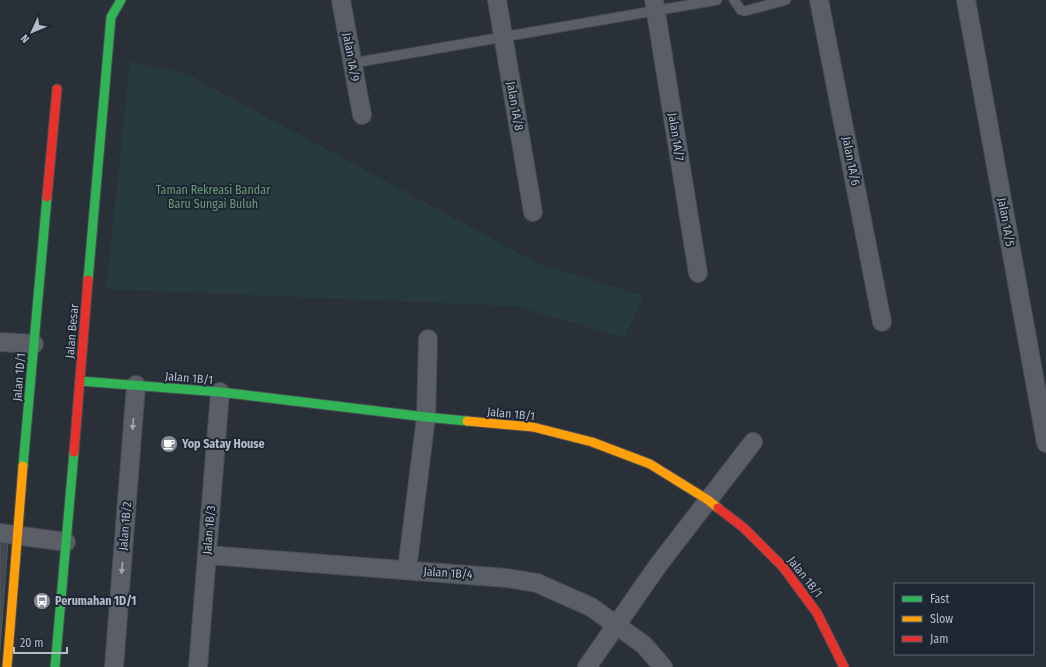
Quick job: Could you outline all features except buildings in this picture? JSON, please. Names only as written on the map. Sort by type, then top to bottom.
[{"type":"street","name":"Jalan Besar","points":[[55,667],[111,17],[121,0]]},
{"type":"street","name":"Jalan 1A/9","points":[[341,0],[362,115]]},
{"type":"street","name":"Jalan 1A/8","points":[[497,0],[533,212]]},
{"type":"street","name":"Jalan 1A/6","points":[[819,0],[882,322]]},
{"type":"street","name":"Jalan 1A/5","points":[[966,0],[1046,443]]},
{"type":"street","name":"Jalan 1A/7","points":[[655,5],[698,273]]},
{"type":"street","name":"Jalan 1D/1","points":[[7,667],[8,534],[34,344],[57,89]]},
{"type":"street","points":[[407,570],[426,417],[428,339]]},
{"type":"street","points":[[0,342],[34,344]]},
{"type":"street","name":"Jalan 1B/1","points":[[80,381],[220,392],[426,417],[533,427],[592,442],[650,464],[708,500],[744,528],[783,567],[817,613],[844,667]]},
{"type":"street","name":"Jalan 1B/2","points":[[114,667],[136,385]]},
{"type":"street","name":"Jalan 1B/3","points":[[198,667],[220,392]]},
{"type":"street","points":[[587,667],[659,564],[753,442]]},
{"type":"street","points":[[8,534],[66,542]]},
{"type":"street","name":"Jalan 1B/4","points":[[207,555],[507,578],[537,583],[590,607],[644,645],[662,667]]},
{"type":"lane","points":[[352,63],[503,37],[655,5],[717,0]]},
{"type":"lane","points":[[734,0],[741,10],[745,11],[786,0]]},
{"type":"green space","name":"Taman Rekreasi Bandar Baru Sungai Buluh","points":[[130,61],[187,74],[539,264],[644,296],[624,338],[516,306],[106,289]]},
{"type":"traffic: fast","points":[[88,280],[111,17],[121,0]]},
{"type":"traffic: fast","points":[[23,466],[47,197]]},
{"type":"traffic: fast","points":[[80,381],[220,392],[467,421]]},
{"type":"traffic: fast","points":[[55,667],[74,452]]},
{"type":"traffic: slow","points":[[467,421],[533,427],[592,442],[650,464],[708,500],[718,508]]},
{"type":"traffic: slow","points":[[7,667],[23,466]]},
{"type":"traffic: jam","points":[[47,197],[57,89]]},
{"type":"traffic: jam","points":[[74,452],[88,280]]},
{"type":"traffic: jam","points":[[718,508],[744,528],[783,567],[817,613],[844,667]]},
{"type":"place","name":"Yop Satay House","points":[[169,444]]},
{"type":"place","name":"Perumahan 1D/1","points":[[42,601]]}]
